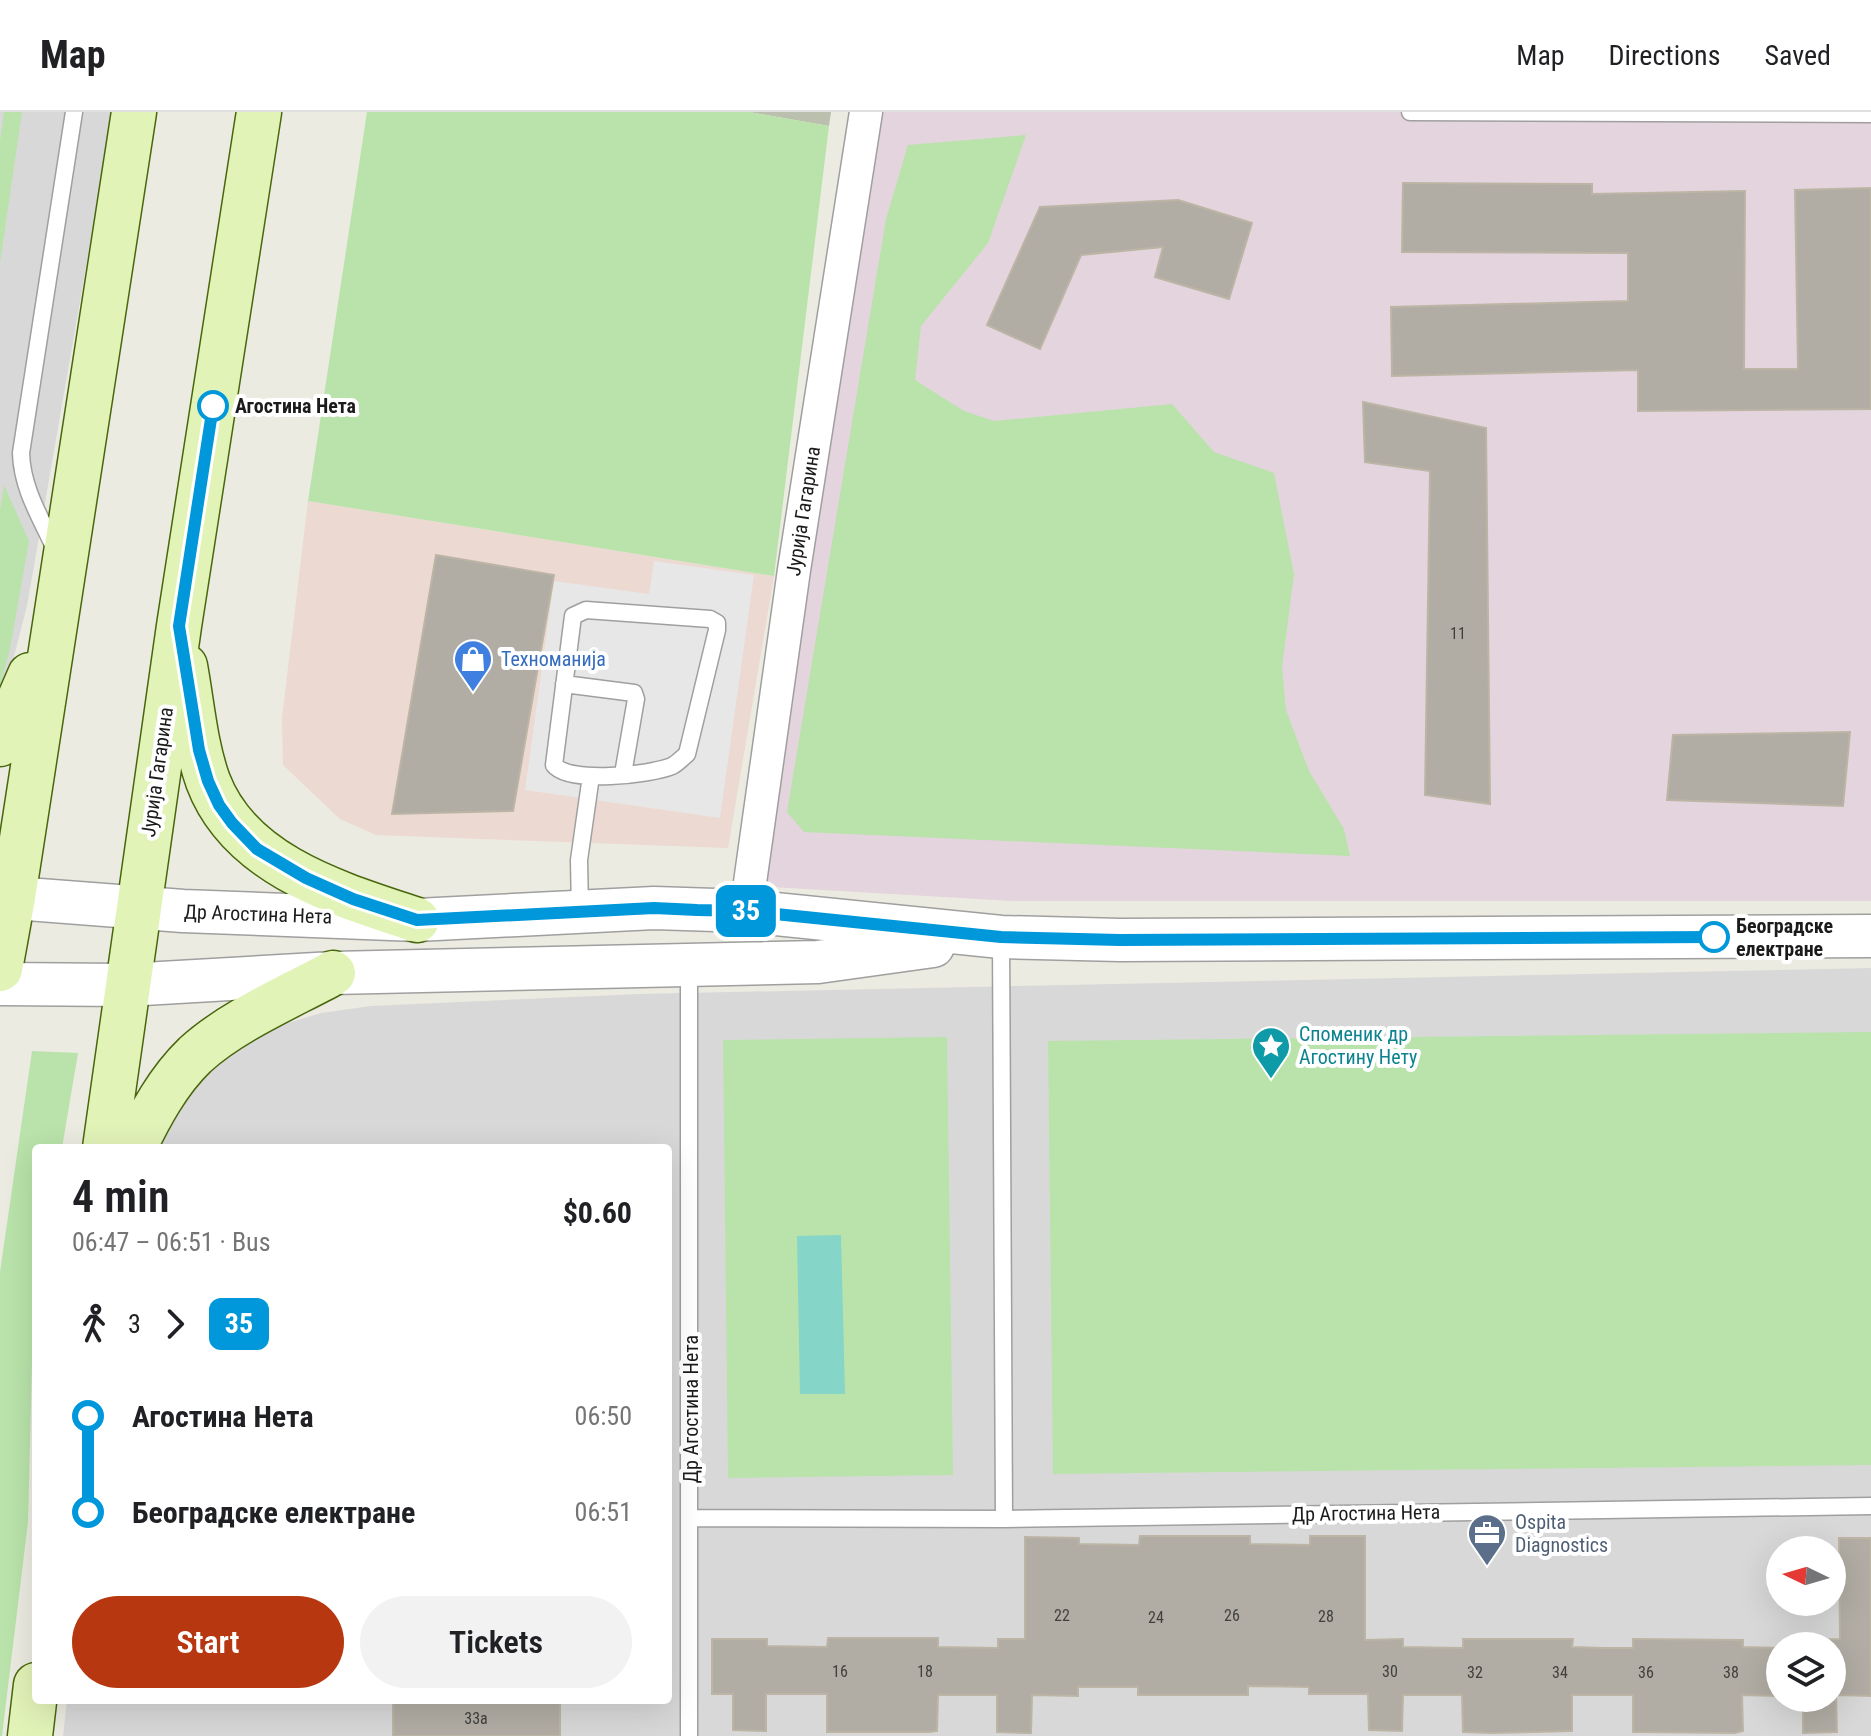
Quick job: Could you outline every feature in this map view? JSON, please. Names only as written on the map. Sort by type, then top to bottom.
[{"type":"main road","points":[[0,969],[7,897],[57,614],[134,112]]},
{"type":"main road","name":"Јурија Гагарина","points":[[106,1144],[179,626],[259,112]]},
{"type":"main road","points":[[0,744],[57,614]]},
{"type":"main road","points":[[179,626],[199,750],[208,781],[232,823],[257,849],[306,878],[353,899],[417,920]]},
{"type":"main road","points":[[136,1144],[170,1085],[195,1055],[237,1026],[333,973]]},
{"type":"main road","points":[[30,1736],[34,1704]]},
{"type":"street","name":"Јурија Гагарина","points":[[746,911],[794,570],[866,112]]},
{"type":"street","name":"Др Агостина Нета","points":[[7,897],[137,909],[417,920],[654,908],[746,911],[1001,937],[1120,940],[1871,936]]},
{"type":"street","name":"Др Агостина Нета","points":[[0,984],[126,985],[333,973],[818,962],[1001,937]]},
{"type":"lane","points":[[63,565],[26,489],[21,453],[74,112]]},
{"type":"lane","points":[[1410,112],[1871,114]]},
{"type":"lane","points":[[580,611],[710,619],[717,623],[687,754],[676,765],[648,773],[623,774],[591,776],[562,773],[554,765],[573,616],[580,611]]},
{"type":"lane","points":[[564,684],[634,693],[636,699],[623,774]]},
{"type":"lane","points":[[580,913],[579,860],[591,776]]},
{"type":"lane","points":[[1001,937],[1004,1519]]},
{"type":"lane","name":"Др Агостина Нета","points":[[689,965],[689,1736]]},
{"type":"lane","name":"Др Агостина Нета","points":[[691,1518],[1004,1519],[1871,1506]]},
{"type":"shaded area","points":[[0,112],[113,112],[27,606],[0,710]]},
{"type":"shaded area","points":[[749,112],[831,112],[829,126]]},
{"type":"shaded area","points":[[866,112],[1871,112],[1871,901],[1012,901],[752,886]]},
{"type":"shaded area","points":[[308,501],[774,576],[728,848],[376,835],[340,819],[283,765],[282,718]]},
{"type":"shaded area","points":[[654,561],[754,575],[720,818],[525,790],[554,581],[649,594]]},
{"type":"shaded area","points":[[1871,968],[1871,1736],[63,1736],[67,1704],[672,1704],[672,1144],[158,1144],[188,1092],[217,1058],[278,1026],[321,1013],[371,1006],[639,994]]},
{"type":"shaded area","points":[[841,1235],[845,1394],[800,1394],[797,1236]]},
{"type":"green space","points":[[4,112],[22,112],[0,263],[0,141]]},
{"type":"green space","points":[[367,112],[749,112],[829,126],[774,576],[308,501]]},
{"type":"green space","points":[[1026,135],[988,243],[921,326],[915,380],[964,411],[994,421],[1172,404],[1214,452],[1274,473],[1294,574],[1282,667],[1286,710],[1309,771],[1344,829],[1350,856],[804,832],[787,812],[886,219],[908,145]]},
{"type":"green space","points":[[4,485],[29,541],[10,649],[0,686],[0,511]]},
{"type":"green space","points":[[1871,1032],[1871,1465],[1053,1474],[1048,1041]]},
{"type":"green space","points":[[947,1037],[953,1475],[728,1478],[723,1040]]},
{"type":"green space","points":[[32,1051],[78,1053],[63,1144],[32,1144],[28,1522],[2,1736],[0,1736],[0,1272]]},
{"type":"building","points":[[1403,183],[1592,184],[1592,194],[1745,191],[1744,369],[1798,369],[1795,190],[1871,188],[1871,409],[1638,411],[1638,370],[1392,376],[1391,307],[1628,301],[1628,253],[1402,252]]},
{"type":"building","points":[[1178,200],[1252,223],[1229,299],[1155,277],[1163,247],[1081,255],[1040,349],[987,325],[1040,207]]},
{"type":"building","points":[[1363,402],[1486,428],[1490,804],[1425,795],[1430,471],[1365,462]]},
{"type":"building","name":"Техноманија","points":[[436,555],[554,575],[513,811],[392,814]]},
{"type":"building","points":[[1850,732],[1843,806],[1667,800],[1673,735]]},
{"type":"building","points":[[1140,1536],[1250,1536],[1250,1544],[1310,1545],[1310,1536],[1365,1536],[1365,1640],[1403,1639],[1403,1647],[1463,1648],[1463,1639],[1573,1639],[1572,1647],[1633,1648],[1633,1639],[1743,1640],[1743,1647],[1766,1648],[1766,1696],[1742,1695],[1743,1731],[1735,1733],[1633,1732],[1633,1695],[1572,1695],[1572,1731],[1491,1733],[1463,1732],[1462,1695],[1403,1695],[1402,1731],[1369,1730],[1368,1694],[1309,1694],[1309,1687],[1248,1686],[1248,1695],[1138,1695],[1138,1687],[1078,1687],[1078,1696],[1032,1695],[1031,1733],[1025,1733],[997,1732],[997,1695],[938,1695],[937,1731],[827,1732],[827,1694],[766,1694],[766,1731],[733,1730],[733,1694],[712,1694],[712,1639],[767,1639],[767,1646],[827,1647],[828,1638],[938,1638],[938,1647],[998,1648],[998,1639],[1025,1639],[1025,1537],[1079,1538],[1079,1544],[1139,1545]]},
{"type":"building","points":[[1846,1538],[1871,1538],[1871,1696],[1846,1695],[1846,1632],[1840,1632],[1840,1616],[1846,1616]]},
{"type":"building","points":[[393,1704],[560,1704],[560,1736],[393,1736]]},
{"type":"building","points":[[1803,1712],[1836,1712],[1837,1732],[1803,1733]]},
{"type":"bus line","name":"35","points":[[213,406],[179,626],[199,750],[219,805],[257,849],[306,878],[353,899],[417,920],[654,908],[746,911],[1001,937],[1120,940],[1714,937]]},
{"type":"place","name":"Агостина Нета","points":[[213,406]]},
{"type":"place","name":"Техноманија","points":[[473,693]]},
{"type":"place","name":"Београдске електране","points":[[1714,937]]},
{"type":"place","name":"Споменик др Агостину Нету","points":[[1271,1080]]},
{"type":"place","name":"Ospita Diagnostics","points":[[1487,1567]]}]
